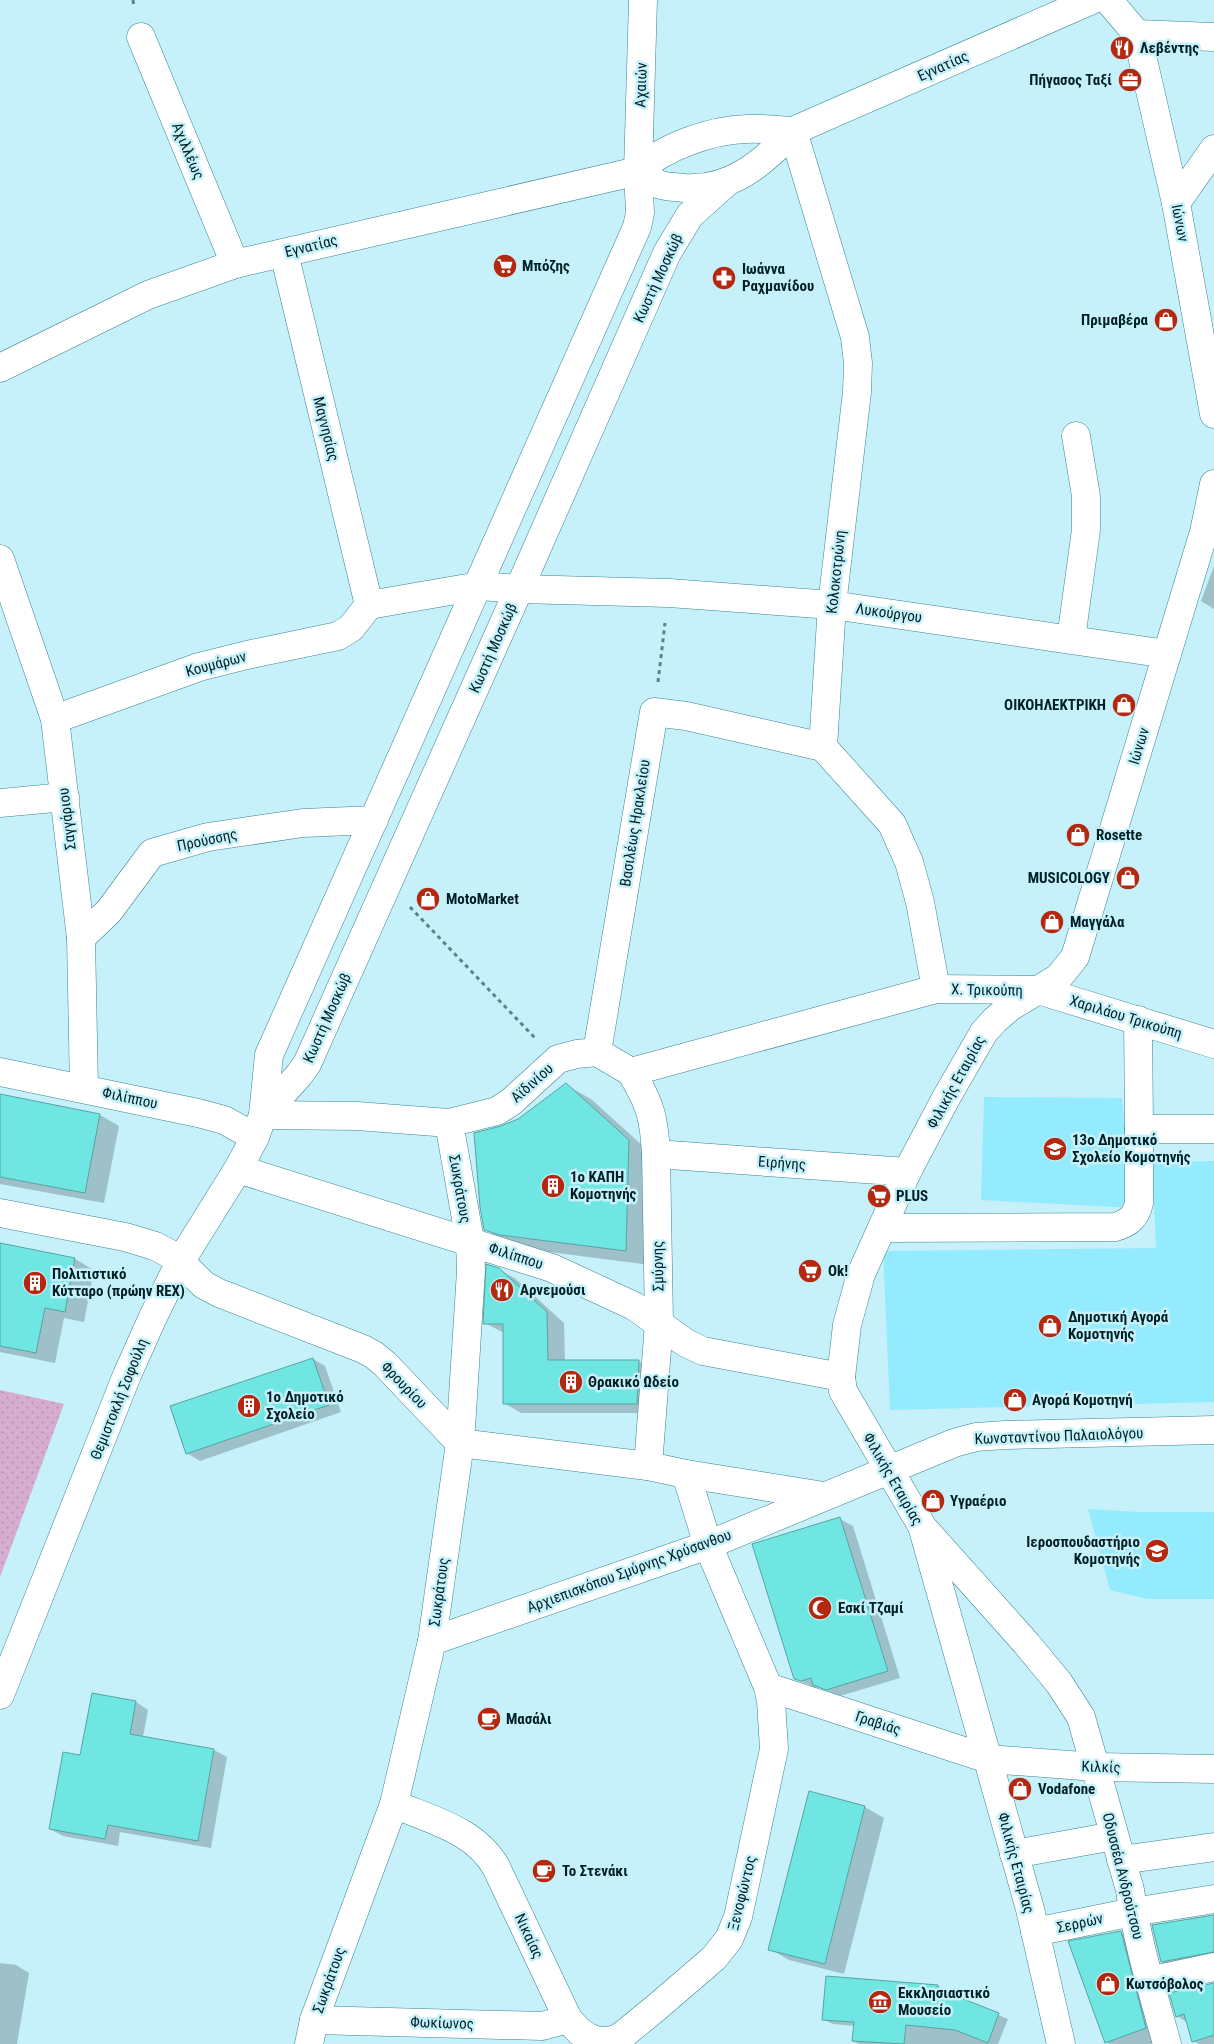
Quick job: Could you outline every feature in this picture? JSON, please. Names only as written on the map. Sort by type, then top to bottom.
[{"type":"street","name":"Αχαιών","points":[[638,171],[643,0]]},
{"type":"street","name":"Εγνατίας","points":[[793,131],[1092,0]]},
{"type":"street","points":[[1108,0],[1137,34],[1214,37]]},
{"type":"street","name":"Ιώνων","points":[[1137,34],[1176,203],[1214,414]]},
{"type":"street","name":"Αχιλλέως","points":[[141,37],[235,264]]},
{"type":"street","points":[[259,1126],[269,1055],[637,228],[640,213],[638,171],[650,159],[698,138],[744,129],[793,131]]},
{"type":"street","points":[[638,171],[658,184],[673,187],[692,188],[727,182],[744,175],[761,163],[793,131]]},
{"type":"street","name":"Κολοκοτρώνη","points":[[793,131],[855,337],[858,363],[857,392],[832,605],[823,747]]},
{"type":"street","points":[[1176,203],[1214,148]]},
{"type":"street","name":"Εγνατίας","points":[[0,368],[148,295],[235,264],[638,171]]},
{"type":"street","name":"Κωστή Μοσκώβ","points":[[259,1126],[304,1068],[520,589],[667,253],[690,215],[727,182]]},
{"type":"street","name":"Μαγνησίας","points":[[284,253],[369,605]]},
{"type":"street","points":[[1071,639],[1086,530],[1086,496],[1076,436]]},
{"type":"street","name":"Ιώνων","points":[[1038,990],[1058,978],[1075,957],[1167,654],[1209,534],[1214,484]]},
{"type":"street","name":"Σαγγάριου","points":[[0,559],[55,719],[80,938],[84,1088]]},
{"type":"street","name":"Λυκούργου","points":[[369,605],[479,586],[668,593],[832,605],[1167,654]]},
{"type":"street","name":"Κουμάρων","points":[[55,719],[199,667],[247,654],[338,636],[351,628],[369,605]]},
{"type":"street","points":[[597,1052],[631,1072],[936,989],[920,902],[909,862],[892,824],[823,747],[686,716],[654,712]]},
{"type":"street","name":"Βασιλέως Ηρακλείου","points":[[597,1052],[654,712]]},
{"type":"street","points":[[0,803],[65,797]]},
{"type":"street","name":"Προύσσης","points":[[80,938],[109,910],[152,853],[208,837],[303,824],[374,820]]},
{"type":"street","name":"Χ. Τρικούπη","points":[[936,989],[1038,990]]},
{"type":"street","name":"Χαριλάου Τρικούπη","points":[[1038,990],[1214,1044]]},
{"type":"street","name":"Φιλικής Εταιρίας","points":[[1038,990],[1010,1007],[994,1020],[984,1032],[907,1172],[861,1274],[847,1325],[841,1377],[843,1391],[922,1526],[1035,1932],[1060,2044]]},
{"type":"street","points":[[882,1228],[1115,1227],[1124,1225],[1132,1220],[1137,1212],[1139,1203],[1138,1020]]},
{"type":"street","name":"Αϊδινίου","points":[[259,1126],[357,1116],[449,1123],[490,1114],[504,1107],[558,1059],[577,1054],[597,1052]]},
{"type":"street","name":"Φιλίππου","points":[[0,1072],[259,1126]]},
{"type":"street","name":"Σμύρνης","points":[[631,1072],[651,1108],[656,1154],[659,1323],[648,1466]]},
{"type":"street","name":"Σωκράτους","points":[[312,2032],[394,1804],[432,1641],[460,1444],[471,1271],[470,1241],[449,1123]]},
{"type":"street","name":"Θεμιστοκλή Σοφούλη","points":[[0,1694],[127,1375],[180,1262],[238,1169],[259,1126]]},
{"type":"street","points":[[1139,1129],[1214,1129]]},
{"type":"street","name":"Ειρήνης","points":[[656,1154],[907,1172]]},
{"type":"street","name":"Φιλίππου","points":[[238,1169],[552,1268],[614,1296],[659,1323],[686,1343],[703,1351],[841,1377]]},
{"type":"street","name":"Φρουρίου","points":[[0,1213],[139,1240],[162,1249],[180,1262],[204,1285],[219,1293],[363,1348],[374,1355],[460,1444]]},
{"type":"street","name":"Κωνσταντίνου Παλαιολόγου","points":[[824,1496],[954,1443],[976,1437],[1214,1430]]},
{"type":"street","points":[[460,1444],[648,1466],[686,1474],[824,1496]]},
{"type":"street","points":[[686,1474],[708,1545],[768,1687]]},
{"type":"street","name":"Αρχιεπισκόπου Σμύρνης Χρύσανθου","points":[[432,1641],[708,1545],[824,1496]]},
{"type":"street","name":"Οδυσσέα Ανδρούτσου","points":[[922,1526],[1026,1643],[1059,1684],[1081,1717],[1130,1890],[1132,1912],[1167,2044]]},
{"type":"street","name":"Γραβιάς","points":[[768,1687],[988,1759]]},
{"type":"street","name":"Ξενοφώντος","points":[[658,2007],[723,1949],[735,1928],[774,1749],[771,1701],[768,1687]]},
{"type":"street","name":"Κιλκίς","points":[[988,1759],[1096,1767],[1214,1769]]},
{"type":"street","name":"Νικαίας","points":[[394,1804],[468,1836],[484,1849],[496,1867],[568,2019],[579,2031],[598,2041],[608,2041],[628,2032],[658,2007]]},
{"type":"street","points":[[1014,1854],[1117,1848],[1214,1847]]},
{"type":"street","name":"Σερρών","points":[[1035,1932],[1132,1912],[1214,1899]]},
{"type":"street","points":[[1149,1981],[1214,1967]]},
{"type":"street","name":"Φωκίωνος","points":[[312,2032],[542,2026],[568,2019]]},
{"type":"path","points":[[654,712],[668,593]]},
{"type":"path","points":[[388,882],[527,1031],[558,1059]]},
{"type":"shaded area","name":"13ο Δημοτικό Σχολείο Κομοτηνής","points":[[984,1097],[1122,1098],[1132,1208],[981,1200]]},
{"type":"shaded area","name":"Δημοτική Αγορά Κομοτηνής","points":[[1214,1161],[1214,1402],[890,1410],[883,1251],[1156,1248],[1152,1162]]},
{"type":"shaded area","points":[[0,1390],[64,1404],[0,1577]]},
{"type":"shaded area","name":"Ιεροσπουδαστήριο Κομοτηνής","points":[[1088,1509],[1139,1512],[1214,1512],[1214,1599],[1147,1599],[1110,1590]]},
{"type":"building","name":"1ο ΚΑΠΗ Κομοτηνής","points":[[566,1083],[629,1140],[626,1251],[500,1235],[484,1230],[480,1207],[474,1133],[501,1126],[518,1119]]},
{"type":"building","points":[[0,1094],[100,1114],[85,1193],[0,1177]]},
{"type":"building","name":"Πολιτιστικό Κύτταρο (πρώην REX)","points":[[0,1243],[75,1258],[65,1312],[45,1308],[36,1353],[0,1346]]},
{"type":"building","points":[[486,1264],[499,1268],[547,1312],[548,1360],[639,1360],[637,1404],[503,1404],[503,1324],[483,1324]]},
{"type":"building","name":"1ο Δημοτικό Σχολείο","points":[[313,1358],[329,1405],[186,1454],[170,1406]]},
{"type":"building","name":"Εσκί Τζαμί","points":[[840,1517],[888,1671],[826,1690],[813,1685],[811,1678],[801,1681],[794,1679],[752,1544]]},
{"type":"building","points":[[92,1693],[136,1701],[130,1734],[214,1749],[198,1841],[108,1825],[105,1839],[49,1829],[63,1752],[80,1755]]},
{"type":"building","points":[[809,1791],[865,1806],[825,1964],[768,1950]]},
{"type":"building","points":[[1214,1915],[1214,1952],[1161,1962],[1152,1925]]},
{"type":"building","name":"Κωτσόβολος","points":[[1121,1931],[1146,2028],[1105,2043],[1068,1941]]},
{"type":"building","name":"Εκκλησιαστικό Μουσείο","points":[[826,1976],[938,1985],[938,1989],[999,2013],[988,2043],[955,2030],[906,2025],[904,2044],[852,2041],[854,2022],[822,2020]]},
{"type":"building","points":[[1214,1983],[1214,2035],[1192,2042],[1184,2014],[1176,2017],[1169,1993]]},
{"type":"place","name":"Λεβέντης","points":[[1122,48]]},
{"type":"place","name":"Πήγασος Ταξί","points":[[1130,80]]},
{"type":"place","name":"Μπόζης","points":[[505,266]]},
{"type":"place","name":"Ιωάννα Ραχμανίδου","points":[[724,278]]},
{"type":"place","name":"Πριμαβέρα","points":[[1166,320]]},
{"type":"place","name":"ΟΙΚΟΗΛΕΚΤΡΙΚΗ","points":[[1124,705]]},
{"type":"place","name":"Rosette","points":[[1078,835]]},
{"type":"place","name":"MUSICOLOGY","points":[[1128,878]]},
{"type":"place","name":"MotoMarket","points":[[428,899]]},
{"type":"place","name":"Μαγγάλα","points":[[1052,922]]},
{"type":"place","name":"13ο Δημοτικό Σχολείο Κομοτηνής","points":[[1055,1149]]},
{"type":"place","name":"1ο ΚΑΠΗ Κομοτηνής","points":[[553,1186]]},
{"type":"place","name":"PLUS","points":[[879,1196]]},
{"type":"place","name":"Ok!","points":[[810,1271]]},
{"type":"place","name":"Πολιτιστικό Κύτταρο (πρώην REX)","points":[[35,1283]]},
{"type":"place","name":"Αρνεμούσι","points":[[502,1290]]},
{"type":"place","name":"Δημοτική Αγορά Κομοτηνής","points":[[1050,1326]]},
{"type":"place","name":"Θρακικό Ωδείο","points":[[571,1382]]},
{"type":"place","name":"Αγορά Κομοτηνή","points":[[1015,1400]]},
{"type":"place","name":"1ο Δημοτικό Σχολείο","points":[[249,1406]]},
{"type":"place","name":"Υγραέριο","points":[[933,1501]]},
{"type":"place","name":"Ιεροσπουδαστήριο Κομοτηνής","points":[[1157,1551]]},
{"type":"place","name":"Εσκί Τζαμί","points":[[820,1608]]},
{"type":"place","name":"Μασάλι","points":[[489,1719]]},
{"type":"place","name":"Vodafone","points":[[1020,1789]]},
{"type":"place","name":"Το Στενάκι","points":[[544,1871]]},
{"type":"place","name":"Κωτσόβολος","points":[[1108,1984]]},
{"type":"place","name":"Εκκλησιαστικό Μουσείο","points":[[880,2002]]}]
